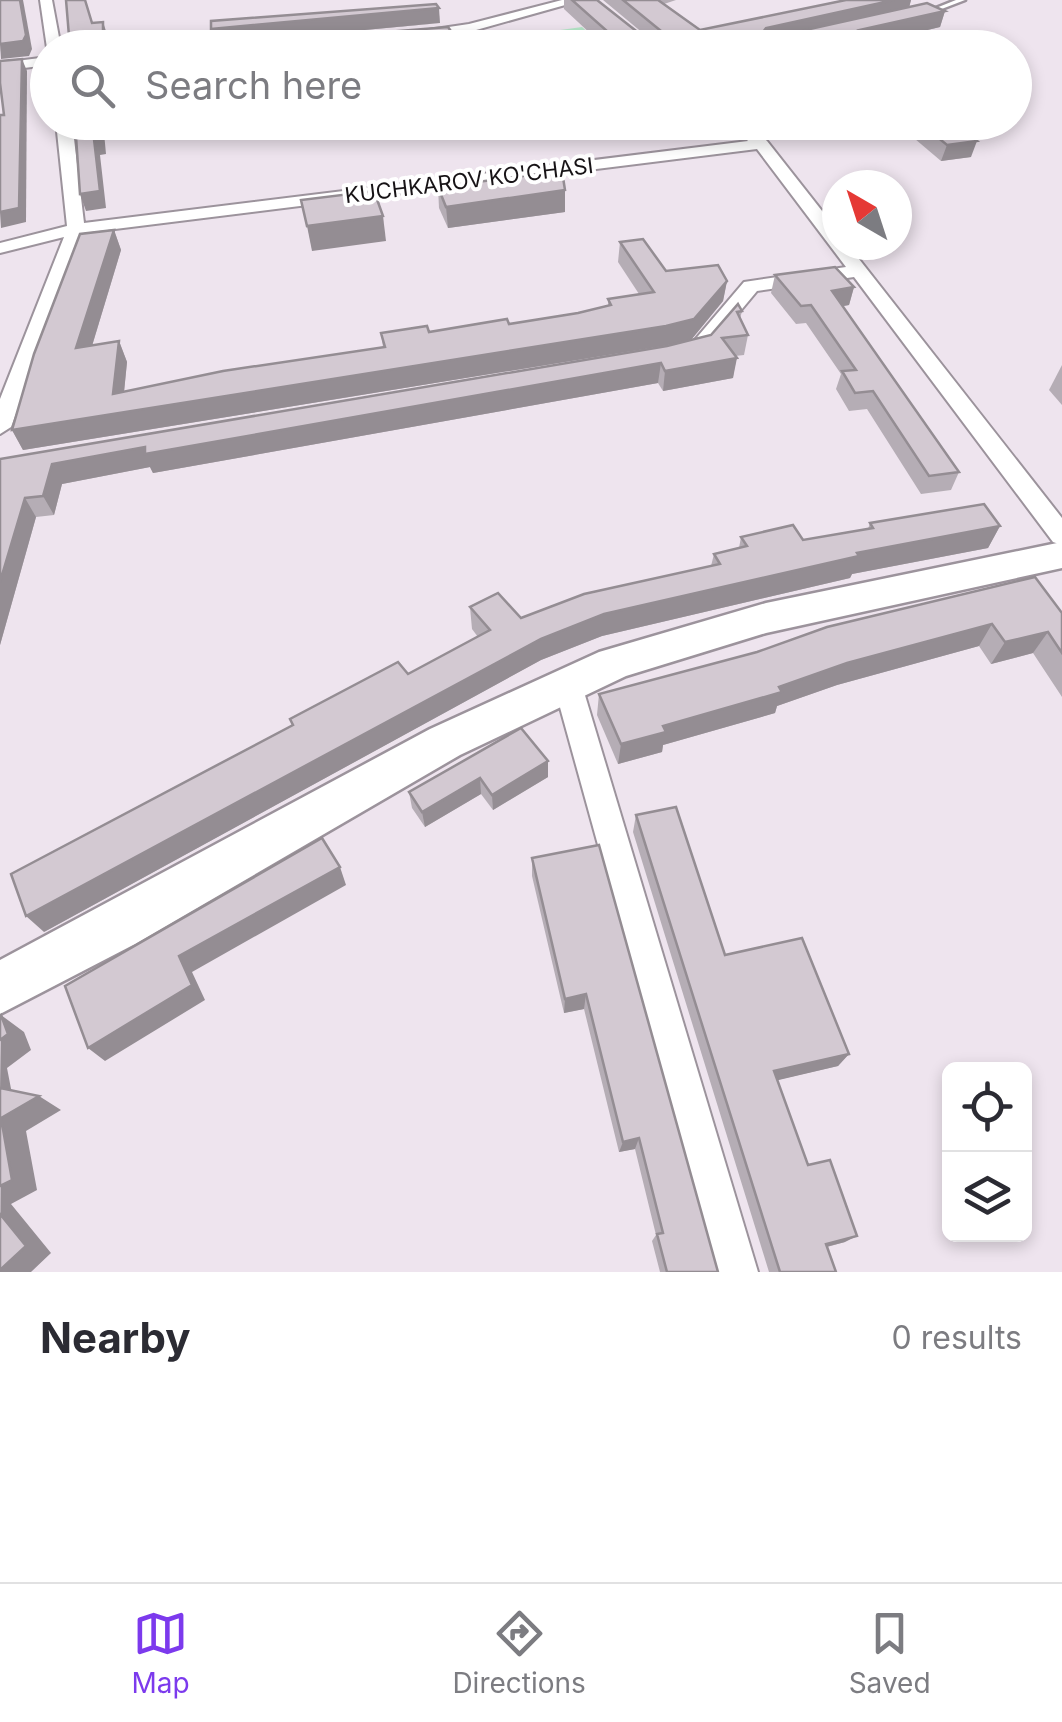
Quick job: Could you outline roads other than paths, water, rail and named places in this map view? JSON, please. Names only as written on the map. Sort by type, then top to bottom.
[{"type":"main road","points":[[0,988],[117,927],[445,742],[567,682],[613,664],[766,618],[1062,555]]},
{"type":"street","points":[[46,0],[51,30]]},
{"type":"street","points":[[445,30],[469,28],[577,0]]},
{"type":"street","points":[[0,68],[30,64]]},
{"type":"street","points":[[0,428],[76,229],[66,140]]},
{"type":"street","points":[[757,140],[822,223]]},
{"type":"street","name":"KUCHKAROV KO'CHASI","points":[[0,248],[76,229],[761,144]]},
{"type":"street","points":[[851,260],[1062,536]]},
{"type":"street","points":[[664,356],[700,347],[751,286],[859,270]]},
{"type":"street","points":[[567,682],[738,1272]]},
{"type":"lane","points":[[915,16],[962,0]]}]
